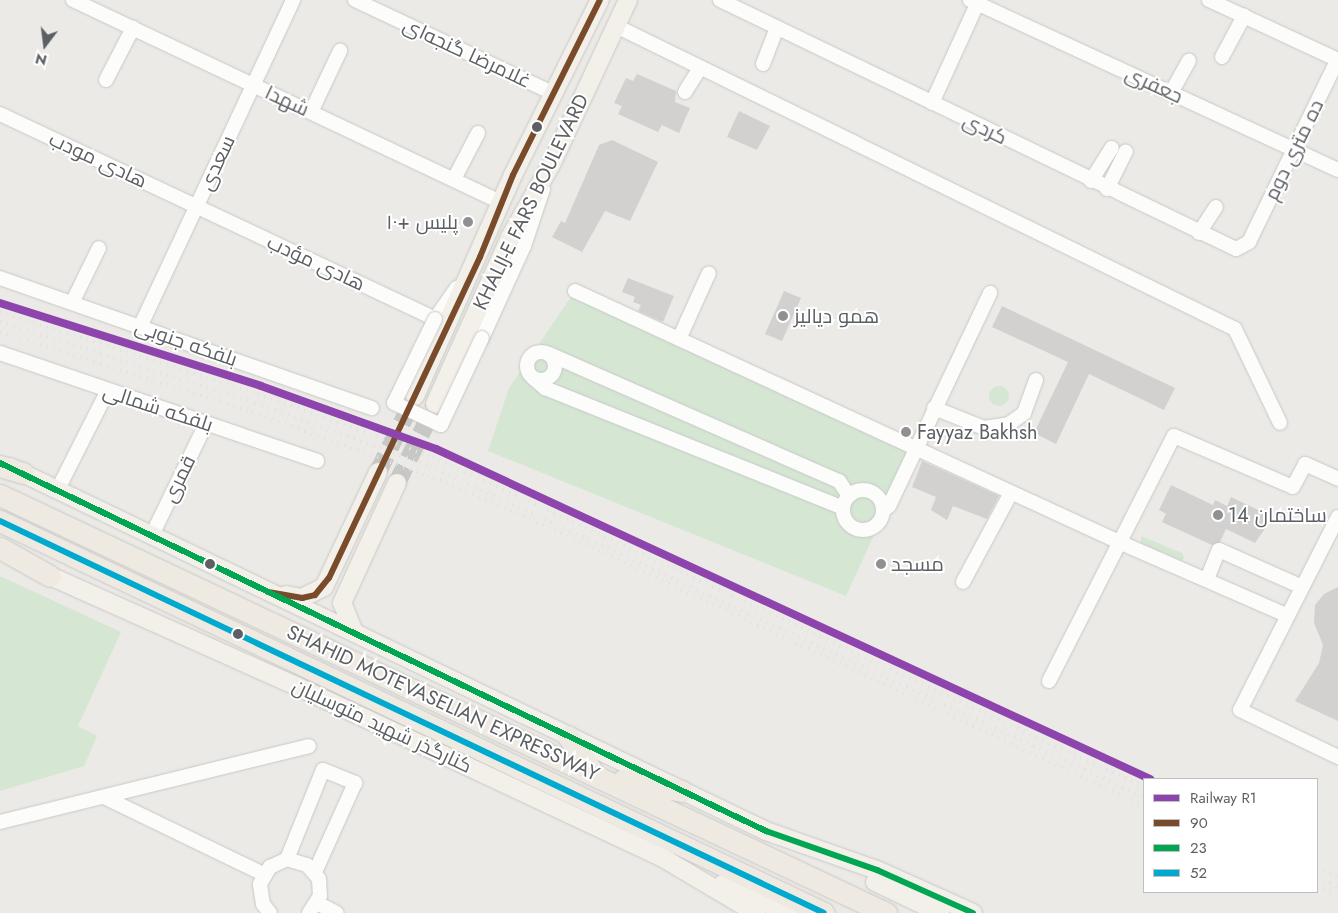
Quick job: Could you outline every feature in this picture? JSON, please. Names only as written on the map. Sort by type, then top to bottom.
[{"type":"highway","points":[[0,464],[23,473]]},
{"type":"highway","name":"SHAHID MOTEVASELIAN EXPRESSWAY","points":[[0,495],[886,913]]},
{"type":"highway","name":"SHAHID MOTEVASELIAN EXPRESSWAY","points":[[0,521],[824,913]]},
{"type":"highway","points":[[0,548],[50,576]]},
{"type":"highway","points":[[568,736],[594,775],[682,791]]},
{"type":"main road","name":"KHALIJ-E FARS BOULEVARD","points":[[415,396],[480,257],[501,202],[600,0]]},
{"type":"main road","name":"KHALIJ-E FARS BOULEVARD","points":[[435,404],[510,237],[552,163],[628,0]]},
{"type":"main road","points":[[268,592],[302,598],[324,587],[378,472]]},
{"type":"main road","points":[[23,473],[766,832],[940,913]]},
{"type":"main road","points":[[354,632],[342,603],[397,483]]},
{"type":"main road","name":"کنارگذر شهید متوسلیان","points":[[0,553],[288,682],[663,858],[756,913]]},
{"type":"main road","points":[[766,832],[877,870],[973,913]]},
{"type":"main road","points":[[663,858],[789,913]]},
{"type":"street","name":"شهدا","points":[[73,0],[501,202]]},
{"type":"street","name":"سعدی","points":[[140,327],[293,0]]},
{"type":"street","name":"غلامرضا گنجه‌ای","points":[[354,0],[553,93]]},
{"type":"street","name":"کردی","points":[[720,0],[1199,233],[1236,249],[1249,242]]},
{"type":"street","points":[[1209,0],[1338,59]]},
{"type":"street","points":[[932,103],[975,1]]},
{"type":"street","name":"جعفری","points":[[975,1],[1338,170]]},
{"type":"street","points":[[1222,57],[1244,16]]},
{"type":"street","points":[[616,26],[1235,328],[1280,423]]},
{"type":"street","points":[[106,80],[133,28]]},
{"type":"street","points":[[763,64],[777,28]]},
{"type":"street","points":[[311,112],[340,52]]},
{"type":"street","name":"ده متری دوم","points":[[1249,242],[1338,59]]},
{"type":"street","points":[[1170,93],[1189,61]]},
{"type":"street","points":[[685,92],[700,68]]},
{"type":"street","name":"هادی مودب","points":[[0,114],[196,206]]},
{"type":"street","points":[[454,180],[478,133]]},
{"type":"street","points":[[1091,181],[1119,150],[1108,189]]},
{"type":"street","points":[[480,257],[435,319],[394,403],[441,425],[524,246],[552,163]]},
{"type":"street","name":"هادی مؤدب","points":[[196,206],[435,319]]},
{"type":"street","points":[[1199,233],[1216,207]]},
{"type":"street","points":[[72,303],[99,248]]},
{"type":"street","points":[[679,339],[709,273]]},
{"type":"street","name":"بلفکه جنوبی","points":[[0,278],[372,408]]},
{"type":"street","points":[[575,291],[1118,542],[1207,579],[1288,616]]},
{"type":"street","points":[[846,502],[545,388],[527,370],[528,360],[536,353],[549,354],[839,481],[846,502],[846,520],[863,530],[875,526],[883,510],[889,506],[914,448],[990,293]]},
{"type":"street","name":"بلفکه شمالی","points":[[0,353],[107,392],[317,461]]},
{"type":"street","points":[[533,378],[546,380],[553,375],[555,362],[549,354]]},
{"type":"street","points":[[934,408],[984,428],[1009,424],[1024,413],[1036,380]]},
{"type":"street","points":[[58,489],[107,392]]},
{"type":"street","name":"قمری","points":[[152,535],[206,424]]},
{"type":"street","points":[[1050,681],[1118,542],[1174,436],[1293,487],[1305,464],[1338,479]]},
{"type":"street","points":[[846,502],[861,490],[874,493],[883,510]]},
{"type":"street","points":[[963,582],[1012,493]]},
{"type":"street","points":[[1338,517],[1240,710],[1338,758]]},
{"type":"street","points":[[1207,579],[1219,550],[1302,588]]},
{"type":"street","points":[[0,822],[309,746]]},
{"type":"street","points":[[287,859],[323,770],[355,783],[315,872]]},
{"type":"street","points":[[104,797],[263,874]]},
{"type":"street","points":[[269,913],[260,894],[263,874],[270,867],[287,859],[308,865],[315,872],[320,887],[313,908],[338,913]]},
{"type":"green space","points":[[575,291],[914,448],[846,596],[488,451],[509,388]]},
{"type":"green space","points":[[999,386],[1006,389],[1009,396],[1006,403],[999,406],[992,403],[989,396],[992,389]]},
{"type":"green space","points":[[1141,536],[1182,553],[1184,558],[1182,561],[1141,543]]},
{"type":"green space","points":[[0,576],[121,632],[78,726],[97,736],[84,766],[0,791]]},
{"type":"building","points":[[637,74],[676,91],[675,102],[690,108],[679,133],[662,125],[658,132],[618,114],[622,106],[614,103],[626,78],[633,81]]},
{"type":"building","points":[[739,111],[770,126],[757,150],[727,137]]},
{"type":"building","points":[[612,140],[658,162],[630,221],[605,211],[582,252],[552,237],[561,221],[565,223],[599,145]]},
{"type":"building","points":[[628,278],[674,296],[663,322],[638,311],[641,305],[633,302],[635,297],[622,292]]},
{"type":"building","name":"همو دیالیز","points":[[784,291],[801,298],[782,341],[765,334]]},
{"type":"building","points":[[1002,306],[1175,388],[1164,410],[1089,374],[1056,444],[1034,433],[1068,362],[992,327]]},
{"type":"building","points":[[922,461],[999,496],[987,519],[953,506],[947,520],[931,510],[936,497],[912,487]]},
{"type":"building","name":"ساختمان 14","points":[[1171,485],[1213,505],[1215,500],[1227,506],[1231,497],[1273,517],[1255,543],[1226,529],[1220,542],[1212,545],[1162,522],[1166,514],[1159,510]]},
{"type":"building","points":[[1338,587],[1338,721],[1295,701],[1319,663],[1323,645],[1314,623],[1315,605],[1324,594]]},
{"type":"tunnel","points":[[378,472],[415,396]]},
{"type":"tunnel","points":[[397,483],[435,405]]},
{"type":"railway","points":[[0,312],[258,394],[433,457],[1143,787]]},
{"type":"railway","points":[[0,322],[255,403],[430,466],[1143,797]]},
{"type":"railway","points":[[0,332],[252,412],[427,475],[548,527],[1143,806]]},
{"type":"railway","points":[[1318,867],[1338,877]]},
{"type":"railway","points":[[1318,877],[1338,887]]},
{"type":"railway","points":[[1318,887],[1338,897]]},
{"type":"rail line","name":"R1","points":[[0,303],[261,386],[436,449],[1148,778]]},
{"type":"transit line","name":"90","points":[[268,592],[302,598],[315,595],[329,578],[480,257],[513,175],[600,0]]},
{"type":"transit line","name":"23","points":[[0,463],[766,831],[877,870],[973,913]]},
{"type":"transit line","name":"52","points":[[0,521],[824,913]]},
{"type":"place","name":"پلیس +۱۰","points":[[468,222]]},
{"type":"place","name":"همو دیالیز","points":[[783,316]]},
{"type":"place","name":"Fayyaz Bakhsh","points":[[906,432]]},
{"type":"place","name":"ساختمان 14","points":[[1218,515]]},
{"type":"place","name":"مسجد","points":[[881,564]]}]
